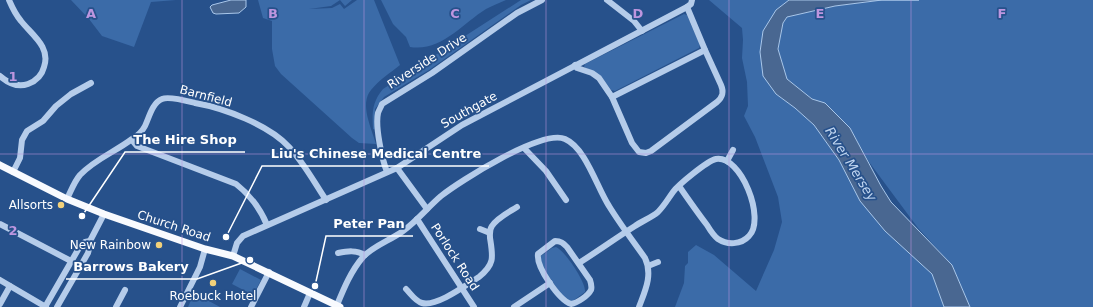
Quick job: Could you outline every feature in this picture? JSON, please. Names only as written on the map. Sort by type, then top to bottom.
[{"type":"main road","name":"Church Road","points":[[0,165],[66,199],[104,214],[205,249],[233,256],[338,306]]},
{"type":"street","points":[[0,76],[18,86],[29,83],[36,79],[44,70],[46,63],[45,50],[20,20],[9,0]]},
{"type":"street","name":"Riverside Drive","points":[[387,172],[381,152],[378,120],[378,111],[382,104],[432,73],[517,13],[542,0]]},
{"type":"street","points":[[607,0],[634,21],[642,31]]},
{"type":"street","points":[[575,65],[577,68],[592,73],[600,78],[612,97],[632,143],[643,153],[651,151],[721,99],[723,91],[721,85],[687,8],[691,4],[692,0]]},
{"type":"street","name":"Southgate","points":[[233,256],[237,242],[240,238],[397,168],[462,125],[687,8]]},
{"type":"street","points":[[612,97],[705,50]]},
{"type":"street","points":[[13,172],[20,158],[22,140],[26,131],[43,121],[56,106],[71,94],[92,83]]},
{"type":"street","name":"Barnfield","points":[[66,199],[75,182],[90,166],[132,140],[140,133],[155,105],[162,99],[166,98],[210,106],[262,126],[276,135],[289,147],[326,200]]},
{"type":"street","points":[[338,306],[350,277],[364,255],[403,231],[440,197],[465,179],[501,158],[553,138],[561,138],[567,140],[581,154],[607,205],[627,232],[648,266],[648,280],[639,307]]},
{"type":"street","points":[[132,140],[138,146],[236,184],[246,192],[255,203],[267,225]]},
{"type":"street","points":[[524,148],[546,171],[566,200]]},
{"type":"street","points":[[728,161],[732,150]]},
{"type":"street","points":[[579,263],[658,212],[679,186],[715,159],[728,161],[734,166],[746,186],[754,208],[756,221],[754,231],[743,241],[729,243],[717,238],[679,186]]},
{"type":"street","points":[[397,168],[427,209]]},
{"type":"street","points":[[406,289],[415,299],[423,304],[432,304],[440,301],[485,272],[491,263],[493,256],[490,233],[492,224],[517,207]]},
{"type":"street","points":[[57,307],[88,253],[90,241],[104,214]]},
{"type":"street","name":"Porlock Road","points":[[417,219],[474,307]]},
{"type":"street","points":[[0,224],[71,261]]},
{"type":"street","points":[[480,229],[490,233]]},
{"type":"street","points":[[0,280],[45,307],[79,248],[85,242],[90,241]]},
{"type":"street","points":[[555,241],[563,243],[579,263],[590,280],[592,289],[575,303],[571,304],[564,300],[550,282],[537,259],[538,254],[555,241]]},
{"type":"street","points":[[180,307],[200,267],[205,249]]},
{"type":"street","points":[[338,253],[349,251],[359,252],[364,255]]},
{"type":"street","points":[[648,266],[658,262]]},
{"type":"street","points":[[252,307],[269,272]]},
{"type":"street","points":[[514,307],[550,282]]},
{"type":"street","points":[[0,304],[10,286]]},
{"type":"street","points":[[116,307],[125,290]]},
{"type":"street","points":[[304,307],[310,293]]},
{"type":"shaded area","points":[[71,0],[176,0],[151,2],[134,47],[102,36],[89,19]]},
{"type":"shaded area","points":[[258,0],[340,0],[331,6],[309,9],[332,8],[340,4],[344,9],[357,0],[374,0],[400,65],[371,90],[366,102],[366,109],[376,144],[359,143],[352,138],[281,74],[275,66],[272,49],[272,21],[263,18]]},
{"type":"shaded area","points":[[340,0],[352,0],[345,6]]},
{"type":"shaded area","points":[[381,0],[506,0],[486,9],[451,36],[441,41],[432,45],[410,47],[406,37],[393,24]]},
{"type":"shaded area","points":[[521,0],[531,0],[521,5],[429,70],[384,97],[375,109],[376,130],[373,129],[375,103],[383,89]]},
{"type":"shaded area","points":[[709,0],[789,0],[776,10],[776,94],[814,125],[839,160],[916,259],[932,274],[944,307],[675,307],[684,283],[685,266],[688,263],[688,252],[696,245],[714,255],[756,291],[774,250],[782,222],[778,197],[755,137],[744,116],[748,106],[747,82],[742,58],[742,28]]},
{"type":"shaded area","points":[[882,0],[1093,0],[1093,307],[970,307],[952,265],[918,228],[869,162],[850,128],[825,103],[812,99],[787,79],[778,49],[783,23],[787,17],[835,6]]},
{"type":"shaded area","points":[[684,14],[687,15],[700,45],[699,48],[615,91],[611,90],[601,76],[584,67],[585,64]]},
{"type":"shaded area","points":[[556,247],[564,254],[579,274],[584,287],[585,292],[570,303],[564,299],[540,263],[541,256],[552,248]]},
{"type":"shaded area","points":[[240,269],[261,280],[253,295],[232,284]]},
{"type":"shaded area","points":[[194,293],[220,307],[188,307]]},
{"type":"water","points":[[231,0],[246,0],[246,7],[239,13],[213,13],[210,7],[212,5]]},
{"type":"water","name":"River Mersey","points":[[789,0],[882,0],[835,6],[787,17],[783,23],[778,49],[787,79],[812,99],[825,103],[850,128],[891,202],[952,265],[970,307],[944,307],[932,274],[885,231],[860,201],[839,160],[814,125],[776,94],[763,76],[760,52],[763,31],[776,10]]},
{"type":"place","name":"Allsorts","points":[[61,205]]},
{"type":"place","name":"The Hire Shop","points":[[82,216]]},
{"type":"place","name":"Liu's Chinese Medical Centre","points":[[226,237]]},
{"type":"place","name":"New Rainbow","points":[[159,245]]},
{"type":"place","name":"Barrows Bakery","points":[[250,260]]},
{"type":"place","name":"Roebuck Hotel","points":[[213,283]]},
{"type":"place","name":"Peter Pan","points":[[315,286]]}]
